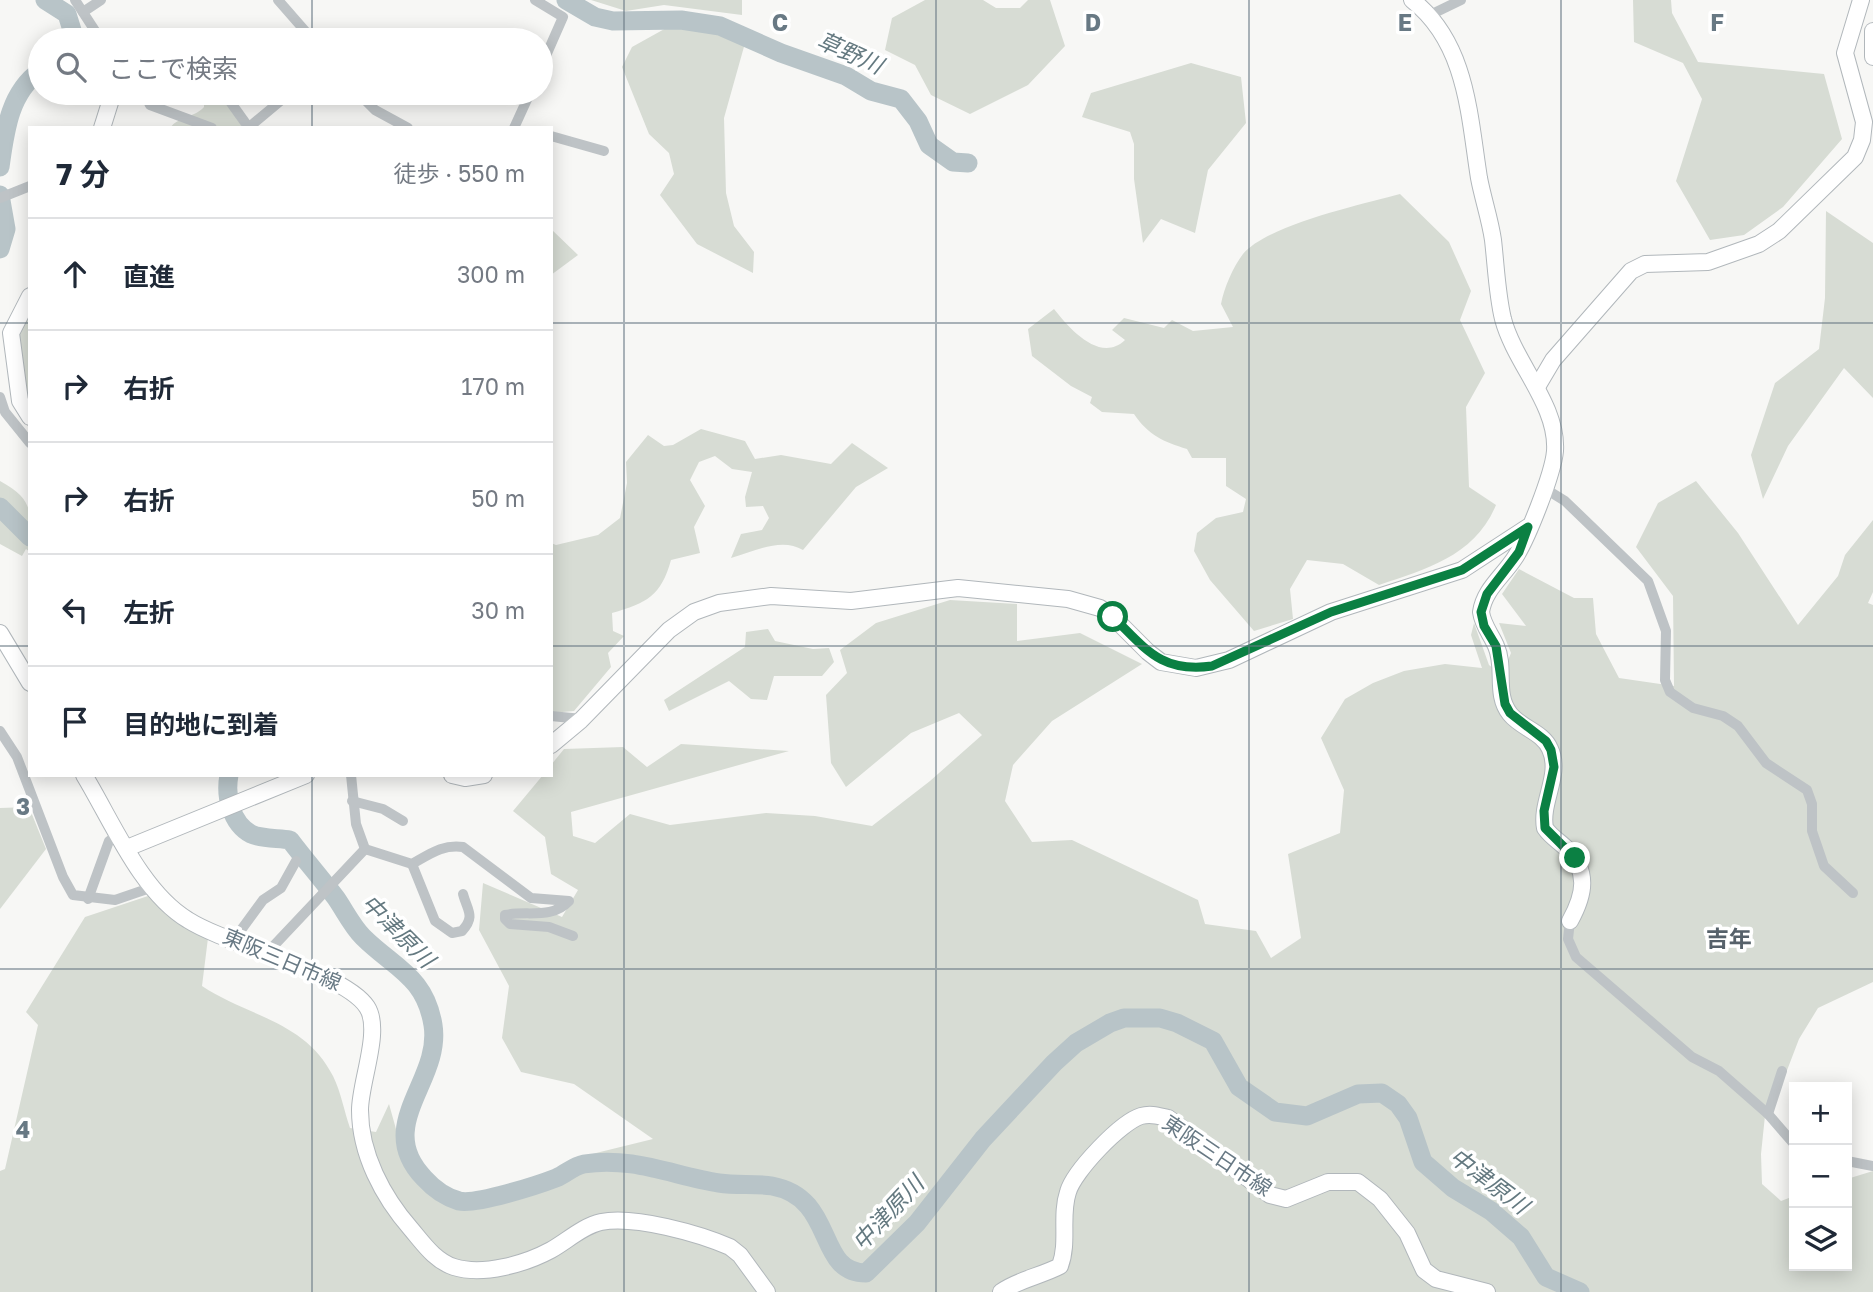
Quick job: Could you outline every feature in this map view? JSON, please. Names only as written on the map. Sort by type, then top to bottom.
[{"type":"street","points":[[75,0],[93,28]]},
{"type":"street","points":[[83,12],[101,0]]},
{"type":"street","points":[[278,0],[302,28]]},
{"type":"street","points":[[535,0],[563,17],[553,40]]},
{"type":"street","points":[[1412,0],[1430,15],[1451,47],[1472,117],[1503,319],[1518,360],[1537,387],[1555,443],[1544,488],[1519,552],[1487,594],[1481,612],[1484,626],[1496,646],[1505,704],[1510,713],[1546,741],[1551,750],[1554,767],[1544,811],[1545,828],[1575,858],[1583,880],[1583,892],[1570,921],[1568,939],[1576,957],[1692,1057],[1719,1072],[1768,1114],[1789,1137]]},
{"type":"street","points":[[1430,15],[1461,0]]},
{"type":"street","points":[[1537,387],[1553,360],[1631,271],[1645,264],[1708,262],[1759,244],[1785,226],[1854,157],[1862,140],[1864,122],[1845,52],[1861,0]]},
{"type":"street","points":[[1873,31],[1873,57]]},
{"type":"street","points":[[103,126],[109,105]]},
{"type":"street","points":[[150,105],[207,126]]},
{"type":"street","points":[[233,105],[248,126]]},
{"type":"street","points":[[251,126],[276,105]]},
{"type":"street","points":[[370,105],[404,126]]},
{"type":"street","points":[[517,126],[525,105]]},
{"type":"street","points":[[553,137],[604,151]]},
{"type":"street","points":[[0,198],[28,187]]},
{"type":"street","points":[[28,300],[10,333],[20,401],[28,414]]},
{"type":"street","points":[[0,397],[5,412],[28,441]]},
{"type":"street","points":[[1544,488],[1564,501],[1648,581],[1667,638],[1665,680],[1671,692],[1693,708],[1723,716],[1738,726],[1766,763],[1807,790],[1812,804],[1812,831],[1824,866],[1853,893]]},
{"type":"street","points":[[553,743],[582,719],[669,630],[694,612],[719,603],[771,596],[851,601],[958,588],[1068,599],[1107,612],[1161,662],[1196,668],[1229,660],[1331,612],[1462,570],[1528,527]]},
{"type":"street","points":[[0,633],[28,680]]},
{"type":"street","points":[[553,716],[582,719]]},
{"type":"street","points":[[0,731],[17,757],[73,895],[88,899],[114,900],[150,888]]},
{"type":"street","name":"東阪三日市線","points":[[86,777],[150,888],[186,920],[265,955],[333,980],[349,989],[366,1005],[372,1035],[360,1099],[360,1121],[368,1152],[386,1200],[440,1260],[455,1268],[509,1266],[549,1251],[593,1225],[629,1221],[730,1247],[740,1255],[767,1292]]},
{"type":"street","points":[[88,899],[109,841],[123,841],[215,811],[301,777]]},
{"type":"street","points":[[351,777],[352,801],[365,849]]},
{"type":"street","points":[[352,801],[383,809],[403,821]]},
{"type":"street","points":[[365,849],[412,864],[440,848],[450,845],[463,847],[531,898],[569,901],[540,915],[505,915],[510,924],[549,927],[573,936]]},
{"type":"street","points":[[265,955],[365,849]]},
{"type":"street","points":[[233,941],[256,909],[269,895],[281,888],[296,861]]},
{"type":"street","points":[[412,864],[435,921],[453,933],[463,931],[471,919],[463,894]]},
{"type":"street","points":[[256,909],[259,890]]},
{"type":"street","points":[[1768,1114],[1782,1071]]},
{"type":"street","name":"東阪三日市線","points":[[1001,1292],[1011,1285],[1035,1279],[1060,1266],[1066,1242],[1067,1195],[1073,1178],[1125,1124],[1141,1116],[1154,1115],[1168,1118],[1270,1195],[1286,1199],[1328,1182],[1358,1182],[1380,1199],[1407,1233],[1424,1270],[1436,1279],[1487,1292]]},
{"type":"street","points":[[1852,1162],[1873,1166]]},
{"type":"shaded area","points":[[591,0],[742,0],[742,15],[664,5],[626,11]]},
{"type":"shaded area","points":[[925,0],[983,0],[996,8],[1020,8],[1028,0],[1050,0],[1065,46],[1028,85],[970,114],[931,95],[915,65],[885,50],[892,18]]},
{"type":"shaded area","points":[[1633,0],[1671,0],[1672,13],[1698,62],[1824,74],[1842,139],[1783,207],[1744,235],[1710,240],[1676,181],[1702,99],[1683,63],[1634,42]]},
{"type":"shaded area","points":[[677,22],[707,22],[747,36],[724,118],[726,193],[734,226],[754,252],[753,273],[697,244],[660,195],[674,174],[669,153],[649,134],[622,67],[632,47]]},
{"type":"shaded area","points":[[1191,63],[1241,77],[1246,123],[1208,170],[1195,233],[1161,219],[1143,243],[1134,179],[1134,144],[1130,132],[1082,117],[1091,93]]},
{"type":"shaded area","points":[[228,105],[242,126],[172,126],[204,107]]},
{"type":"shaded area","points":[[1400,194],[1449,242],[1471,291],[1460,320],[1485,373],[1466,407],[1469,487],[1496,505],[1487,522],[1462,549],[1431,566],[1379,585],[1343,564],[1307,560],[1290,589],[1293,619],[1254,631],[1210,580],[1194,551],[1197,533],[1216,518],[1243,512],[1246,499],[1226,486],[1226,458],[1192,458],[1187,449],[1151,432],[1134,414],[1102,412],[1090,403],[1092,397],[1071,386],[1032,356],[1028,329],[1054,309],[1086,341],[1105,348],[1125,340],[1112,330],[1124,318],[1164,328],[1172,320],[1193,331],[1233,327],[1221,304],[1222,298],[1236,265],[1243,254],[1255,244],[1293,225]]},
{"type":"shaded area","points":[[1826,211],[1873,243],[1873,398],[1844,368],[1788,446],[1763,499],[1751,455],[1775,383],[1819,349],[1825,298]]},
{"type":"shaded area","points":[[553,231],[578,255],[553,274]]},
{"type":"shaded area","points":[[28,311],[28,403],[24,399],[19,363],[19,341]]},
{"type":"shaded area","points":[[701,429],[745,441],[755,459],[781,455],[831,464],[852,443],[888,468],[856,487],[803,550],[795,546],[777,545],[731,558],[741,534],[762,530],[769,518],[763,506],[746,507],[745,497],[752,472],[732,469],[715,456],[699,462],[690,480],[705,506],[694,527],[700,553],[671,560],[662,582],[651,596],[635,606],[612,613],[613,631],[624,636],[608,653],[611,667],[574,711],[553,713],[553,544],[598,535],[620,518],[627,483],[626,462],[648,435],[664,446],[673,445]]},
{"type":"shaded area","points":[[0,481],[26,502],[28,550],[26,549],[22,556],[0,544]]},
{"type":"shaded area","points":[[1696,481],[1738,533],[1798,625],[1838,576],[1845,555],[1873,520],[1873,592],[1868,603],[1873,605],[1873,982],[1818,1008],[1799,1039],[1786,1073],[1766,1106],[1761,1154],[1762,1184],[1781,1201],[1789,1198],[1789,1271],[1852,1271],[1852,1177],[1873,1171],[1873,1292],[0,1292],[0,1171],[5,1169],[38,1025],[26,1012],[85,917],[151,895],[208,938],[202,986],[275,1022],[307,1043],[333,1076],[350,1128],[376,1132],[389,1104],[408,1172],[440,1199],[466,1207],[522,1192],[596,1153],[653,1139],[574,1084],[521,1072],[502,1038],[509,986],[479,930],[483,883],[562,917],[578,890],[551,874],[545,837],[513,811],[541,777],[553,777],[553,763],[564,749],[623,747],[647,767],[681,744],[789,751],[571,812],[573,836],[595,843],[630,814],[670,825],[766,813],[815,816],[872,826],[930,781],[982,735],[959,713],[911,733],[846,787],[831,763],[826,695],[847,673],[840,650],[876,623],[950,600],[1017,604],[1017,641],[1080,633],[1142,664],[1052,721],[1013,765],[1005,801],[1032,842],[1072,840],[1198,900],[1205,924],[1256,931],[1271,958],[1301,938],[1288,854],[1340,833],[1344,790],[1321,738],[1345,699],[1373,683],[1404,671],[1445,664],[1482,668],[1471,635],[1474,623],[1489,665],[1502,675],[1511,653],[1499,623],[1526,626],[1502,594],[1519,569],[1574,598],[1593,598],[1596,634],[1619,678],[1674,686],[1673,596],[1636,547],[1658,503]]},
{"type":"shaded area","points":[[768,629],[775,641],[813,649],[829,648],[834,662],[822,676],[774,676],[767,700],[751,699],[729,681],[669,711],[664,700],[745,647],[746,632]]},
{"type":"shaded area","points":[[29,807],[46,849],[0,909],[0,808]]},
{"type":"waterway","name":"中津原川","points":[[45,0],[67,14],[71,28]]},
{"type":"waterway","name":"草野川","points":[[566,0],[595,17],[613,21],[681,20],[720,26],[781,53],[846,76],[871,91],[901,99],[918,121],[929,145],[953,162],[968,163]]},
{"type":"waterway","name":"中津原川","points":[[0,167],[10,114],[21,90],[28,82]]},
{"type":"waterway","name":"中津原川","points":[[0,195],[6,229],[0,249]]},
{"type":"waterway","name":"中津原川","points":[[0,507],[28,535]]},
{"type":"waterway","name":"中津原川","points":[[229,777],[231,808],[244,829],[255,836],[290,840],[336,898],[359,933],[407,974],[423,995],[433,1025],[433,1045],[407,1121],[405,1140],[410,1159],[424,1178],[440,1192],[459,1201],[492,1197],[522,1189],[556,1178],[580,1165],[602,1162],[653,1168],[719,1183],[772,1186],[793,1193],[807,1205],[839,1261],[850,1270],[866,1273],[917,1223],[983,1139],[1076,1043],[1124,1018],[1160,1018],[1177,1023],[1213,1041],[1239,1087],[1275,1112],[1307,1116],[1358,1094],[1382,1093],[1398,1104],[1408,1118],[1423,1162],[1453,1188],[1491,1211],[1521,1237],[1546,1277],[1580,1292]]},
{"type":"district","name":"吉年","points":[[1729,939]]},
{"type":"route","points":[[1113,617],[1161,662],[1196,668],[1212,666],[1331,612],[1462,570],[1492,552],[1517,531],[1528,527],[1519,552],[1492,585],[1482,603],[1482,620],[1499,655],[1501,694],[1505,704],[1510,713],[1546,741],[1551,750],[1554,767],[1544,811],[1545,828],[1575,858]]}]
